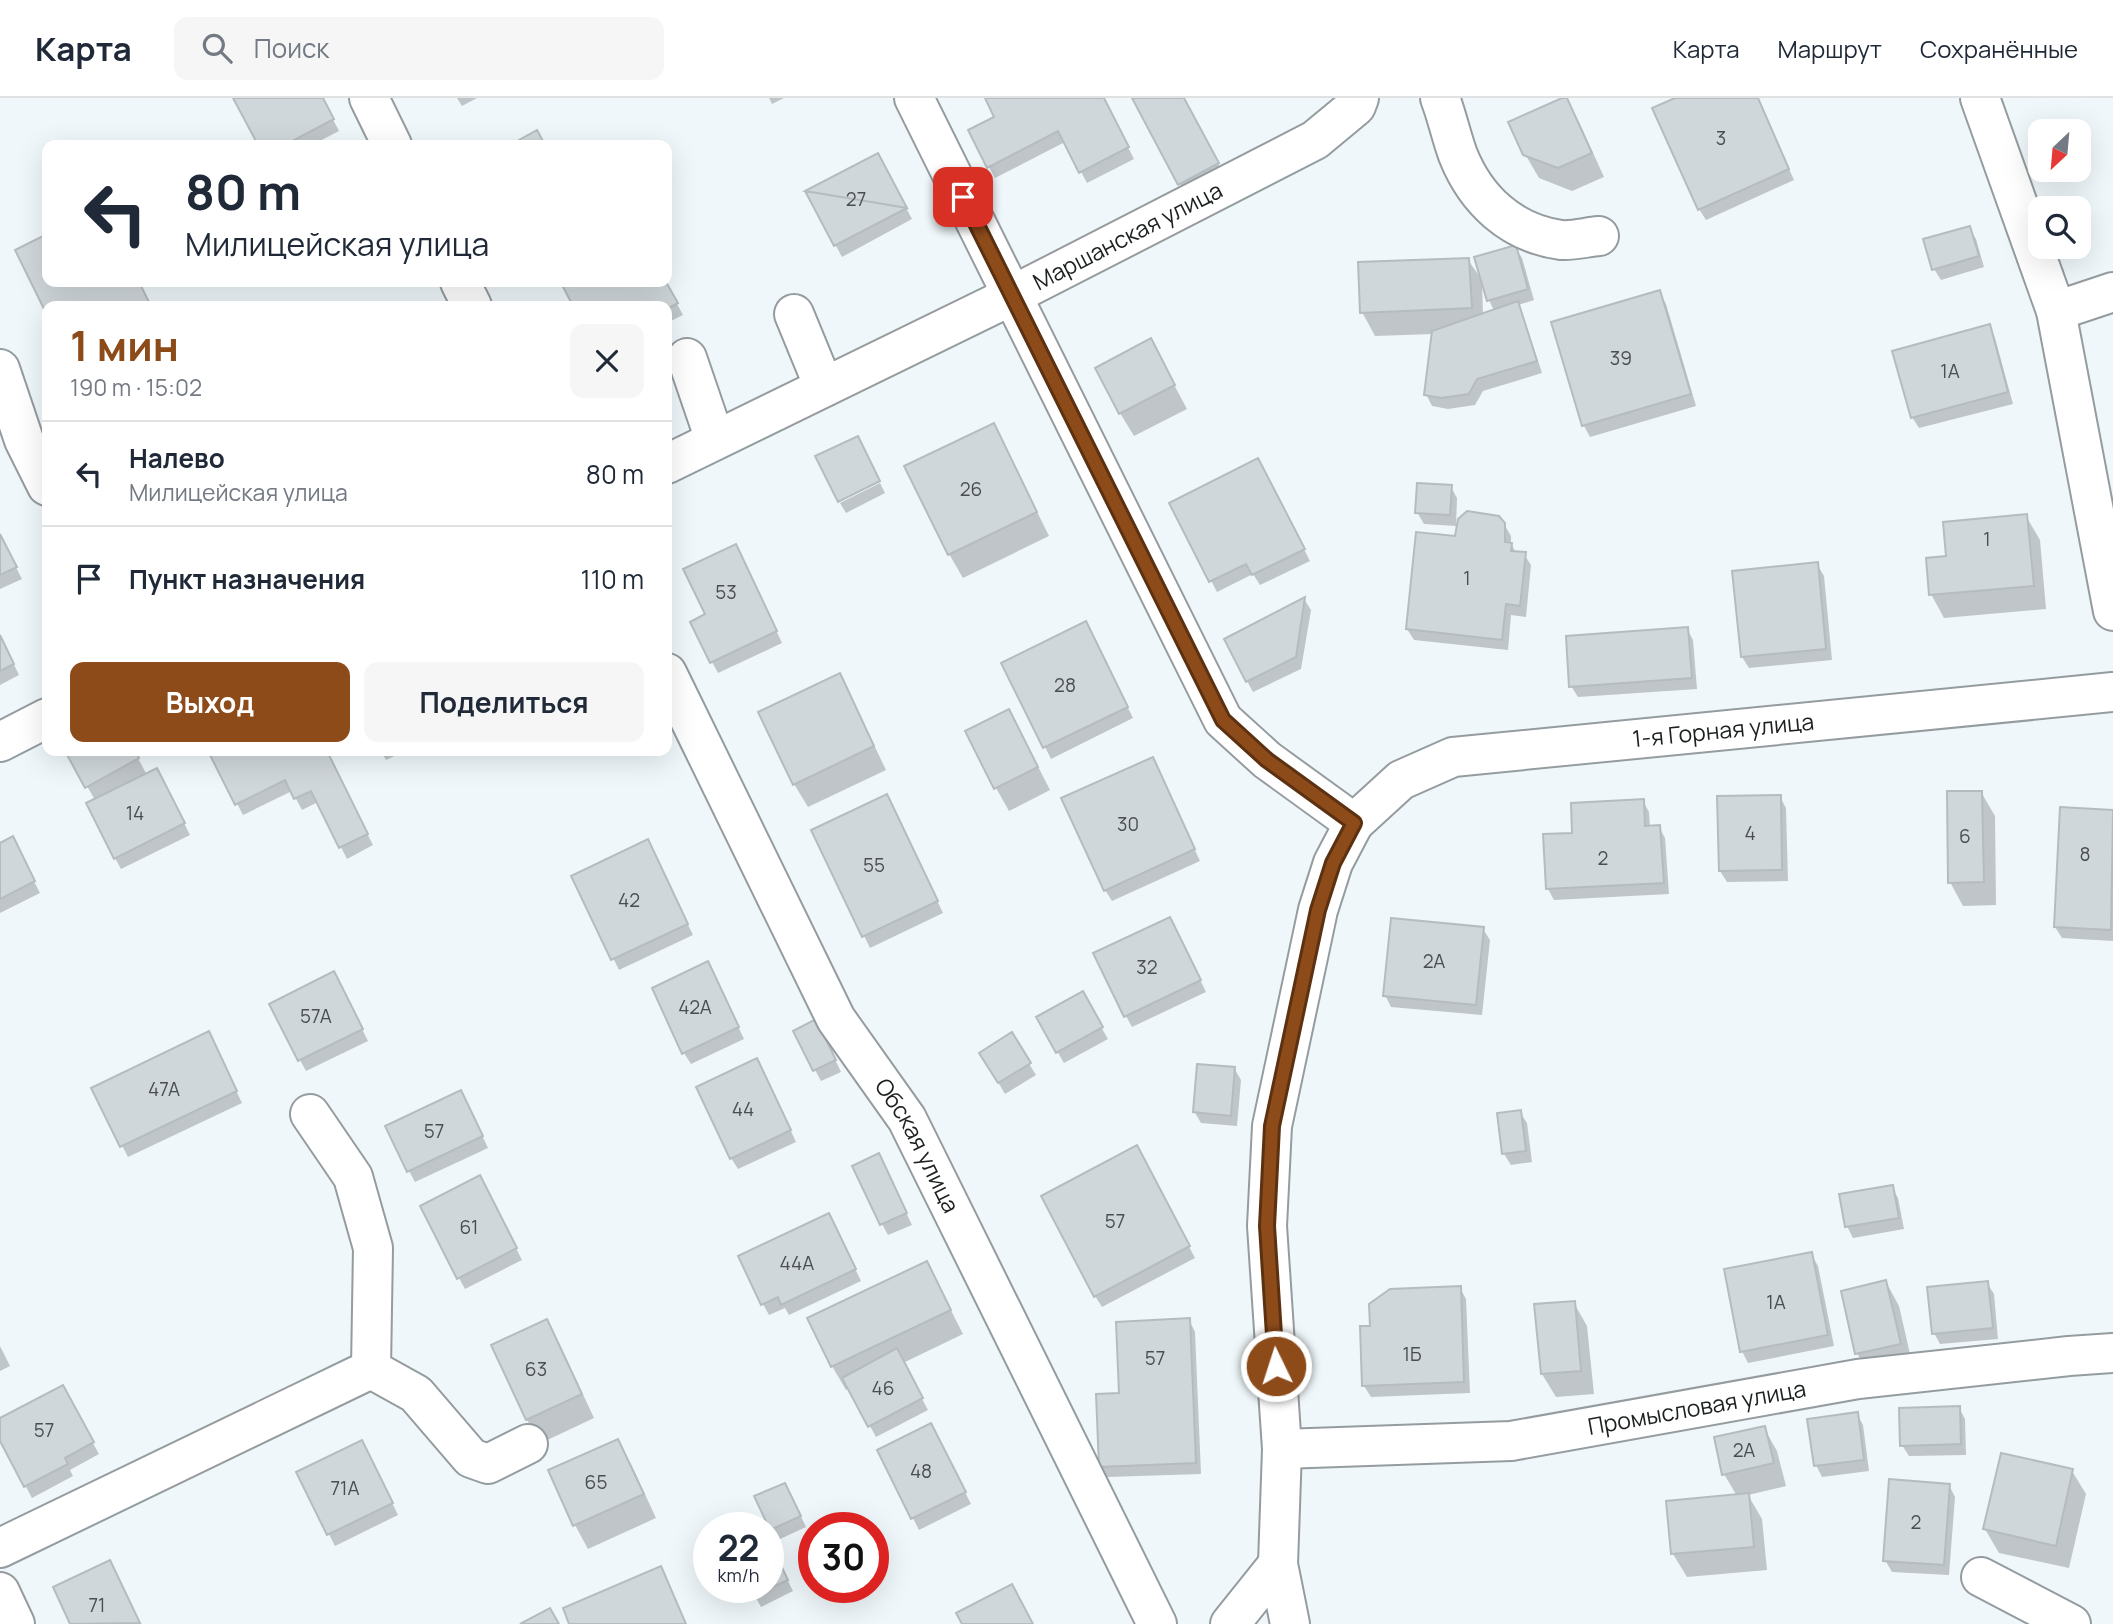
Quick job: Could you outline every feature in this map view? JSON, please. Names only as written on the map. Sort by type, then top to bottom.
[{"type":"street","points":[[369,98],[390,140]]},
{"type":"street","points":[[914,98],[1223,720],[1267,760],[1354,823]]},
{"type":"street","points":[[1440,98],[1458,155],[1478,193],[1502,216],[1527,230],[1563,240],[1599,236]]},
{"type":"street","points":[[1980,98],[2056,311],[2113,611]]},
{"type":"street","name":"Маршанская улица","points":[[672,462],[1013,295],[1315,140],[1357,102]]},
{"type":"street","points":[[2056,311],[2113,292]]},
{"type":"street","points":[[794,314],[824,387]]},
{"type":"street","points":[[687,358],[715,440]]},
{"type":"street","points":[[0,369],[24,440],[42,476]]},
{"type":"street","name":"Обская улица","points":[[672,683],[836,1019],[907,1119],[1157,1624]]},
{"type":"street","name":"1-я Горная улица","points":[[1290,1624],[1278,1564],[1282,1449],[1267,1226],[1272,1126],[1318,910],[1333,863],[1354,823],[1401,780],[1452,757],[2113,692]]},
{"type":"street","points":[[0,742],[42,721]]},
{"type":"street","points":[[310,1114],[353,1177],[373,1248],[371,1369]]},
{"type":"street","name":"Промысловая улица","points":[[1282,1449],[1511,1441],[1858,1379],[2113,1353]]},
{"type":"street","points":[[371,1369],[416,1394],[471,1458],[488,1464],[528,1444]]},
{"type":"street","points":[[0,1548],[371,1369]]},
{"type":"street","points":[[1230,1624],[1278,1564]]},
{"type":"street","points":[[1981,1577],[2071,1624]]},
{"type":"street","points":[[0,1592],[15,1624]]},
{"type":"building","points":[[233,98],[323,98],[334,119],[294,140],[255,140]]},
{"type":"building","points":[[985,98],[1104,98],[1129,147],[1079,173],[1058,131],[987,168],[968,130],[994,117]]},
{"type":"building","points":[[1132,98],[1184,98],[1219,163],[1178,185]]},
{"type":"building","points":[[1567,98],[1592,153],[1558,168],[1523,155],[1508,122]]},
{"type":"building","points":[[1675,98],[1758,98],[1789,169],[1698,210],[1652,108]]},
{"type":"building","points":[[537,130],[542,140],[519,140]]},
{"type":"building","points":[[878,153],[907,208],[834,246],[805,191]]},
{"type":"building","points":[[878,153],[907,208],[805,191]]},
{"type":"building","points":[[1970,226],[1979,256],[1932,270],[1923,239]]},
{"type":"building","points":[[42,236],[42,287],[142,287],[148,301],[42,301],[42,305],[15,250]]},
{"type":"building","points":[[1516,245],[1528,289],[1487,301],[1474,257]]},
{"type":"building","points":[[1469,258],[1472,308],[1360,313],[1358,262]]},
{"type":"building","points":[[563,287],[669,287],[678,303],[672,306],[672,301],[570,301]]},
{"type":"building","points":[[1660,290],[1691,394],[1582,426],[1551,322]]},
{"type":"building","points":[[1518,301],[1537,361],[1477,379],[1469,394],[1441,398],[1424,395],[1432,331]]},
{"type":"building","points":[[1990,324],[2008,392],[1911,418],[1892,351]]},
{"type":"building","points":[[1151,338],[1175,385],[1119,414],[1095,368]]},
{"type":"building","points":[[994,423],[1037,512],[948,555],[904,466]]},
{"type":"building","points":[[858,436],[880,481],[838,502],[815,456]]},
{"type":"building","points":[[1258,458],[1305,549],[1252,575],[1246,564],[1209,582],[1169,503]]},
{"type":"building","points":[[1417,483],[1452,485],[1450,515],[1415,513]]},
{"type":"building","points":[[1467,511],[1499,516],[1505,523],[1505,542],[1512,543],[1511,551],[1526,552],[1520,606],[1506,604],[1502,640],[1406,629],[1416,532],[1455,536],[1458,519]]},
{"type":"building","points":[[2027,514],[2034,586],[1929,595],[1926,558],[1946,556],[1943,522]]},
{"type":"building","points":[[0,534],[17,567],[0,575]]},
{"type":"building","points":[[736,544],[777,631],[710,663],[690,622],[705,614],[683,569]]},
{"type":"building","points":[[1818,562],[1826,649],[1741,657],[1732,571]]},
{"type":"building","points":[[1305,597],[1296,657],[1246,682],[1224,639]]},
{"type":"building","points":[[1086,621],[1128,707],[1043,748],[1001,663]]},
{"type":"building","points":[[1688,627],[1692,678],[1569,687],[1566,636]]},
{"type":"building","points":[[0,635],[14,664],[0,671]]},
{"type":"building","points":[[840,673],[874,746],[793,785],[758,712]]},
{"type":"building","points":[[1009,709],[1038,767],[994,789],[965,731]]},
{"type":"building","points":[[68,756],[138,756],[139,758],[85,788]]},
{"type":"building","points":[[210,756],[329,756],[368,834],[339,848],[311,791],[294,799],[285,780],[235,805]]},
{"type":"building","points":[[1153,757],[1195,849],[1104,891],[1061,798]]},
{"type":"building","points":[[157,768],[185,823],[114,859],[86,803]]},
{"type":"building","points":[[1947,791],[1982,791],[1984,882],[1948,883]]},
{"type":"building","points":[[887,794],[938,901],[862,937],[811,830]]},
{"type":"building","points":[[1781,795],[1782,870],[1719,871],[1717,796]]},
{"type":"building","points":[[1644,799],[1645,826],[1660,825],[1664,883],[1546,889],[1543,834],[1572,833],[1571,803]]},
{"type":"building","points":[[2060,807],[2113,810],[2111,930],[2054,927]]},
{"type":"building","points":[[13,836],[35,881],[0,899],[0,843]]},
{"type":"building","points":[[648,839],[688,924],[611,960],[571,876]]},
{"type":"building","points":[[1170,917],[1201,980],[1124,1017],[1093,953]]},
{"type":"building","points":[[1391,918],[1484,927],[1476,1005],[1383,996]]},
{"type":"building","points":[[708,961],[739,1027],[682,1054],[652,988]]},
{"type":"building","points":[[334,971],[363,1029],[298,1061],[269,1004]]},
{"type":"building","points":[[1083,991],[1103,1027],[1056,1053],[1036,1017]]},
{"type":"building","points":[[816,1019],[836,1060],[813,1071],[793,1031]]},
{"type":"building","points":[[209,1031],[237,1091],[120,1147],[91,1088]]},
{"type":"building","points":[[1012,1032],[1031,1063],[998,1083],[979,1053]]},
{"type":"building","points":[[757,1058],[791,1130],[730,1159],[696,1087]]},
{"type":"building","points":[[1197,1064],[1235,1067],[1231,1116],[1193,1112]]},
{"type":"building","points":[[461,1090],[483,1136],[407,1172],[385,1126]]},
{"type":"building","points":[[1521,1110],[1526,1151],[1502,1154],[1497,1113]]},
{"type":"building","points":[[1137,1145],[1190,1246],[1094,1297],[1041,1196]]},
{"type":"building","points":[[879,1153],[907,1213],[880,1225],[852,1166]]},
{"type":"building","points":[[480,1175],[517,1248],[457,1279],[420,1206]]},
{"type":"building","points":[[1893,1185],[1899,1218],[1845,1227],[1839,1194]]},
{"type":"building","points":[[829,1213],[856,1269],[781,1305],[778,1297],[761,1305],[738,1256]]},
{"type":"building","points":[[1812,1252],[1828,1335],[1740,1352],[1724,1269]]},
{"type":"building","points":[[927,1261],[951,1310],[831,1367],[807,1318]]},
{"type":"building","points":[[1886,1280],[1901,1344],[1855,1354],[1841,1291]]},
{"type":"building","points":[[1988,1281],[1993,1328],[1932,1334],[1927,1287]]},
{"type":"building","points":[[1461,1286],[1464,1382],[1362,1386],[1360,1326],[1370,1326],[1369,1304],[1390,1289]]},
{"type":"building","points":[[1575,1301],[1581,1371],[1541,1374],[1534,1304]]},
{"type":"building","points":[[1190,1318],[1196,1463],[1099,1467],[1096,1394],[1119,1393],[1116,1322]]},
{"type":"building","points":[[547,1319],[582,1394],[526,1420],[491,1345]]},
{"type":"building","points":[[897,1348],[923,1398],[868,1427],[842,1378]]},
{"type":"building","points":[[63,1385],[94,1442],[65,1458],[68,1464],[24,1487],[0,1441],[0,1418]]},
{"type":"building","points":[[1960,1406],[1961,1444],[1900,1446],[1899,1408]]},
{"type":"building","points":[[1858,1412],[1864,1460],[1814,1466],[1807,1419]]},
{"type":"building","points":[[931,1423],[966,1492],[911,1519],[877,1450]]},
{"type":"building","points":[[1765,1426],[1774,1463],[1722,1475],[1714,1437]]},
{"type":"building","points":[[618,1439],[644,1494],[573,1526],[548,1470]]},
{"type":"building","points":[[362,1440],[393,1503],[327,1535],[296,1472]]},
{"type":"building","points":[[2001,1453],[2073,1469],[2056,1546],[1983,1529]]},
{"type":"building","points":[[1889,1479],[1950,1484],[1944,1565],[1883,1561]]},
{"type":"building","points":[[785,1483],[799,1512],[798,1517],[784,1524],[784,1512],[762,1512],[754,1496]]},
{"type":"building","points":[[1749,1493],[1754,1547],[1671,1554],[1666,1501]]},
{"type":"building","points":[[110,1560],[140,1623],[70,1624],[53,1587]]},
{"type":"building","points":[[661,1566],[686,1624],[569,1624],[563,1608]]},
{"type":"building","points":[[1012,1584],[1033,1624],[962,1624],[956,1613]]},
{"type":"building","points":[[550,1608],[559,1624],[520,1624]]},
{"type":"route","points":[[963,197],[1223,720],[1267,760],[1354,823],[1333,863],[1318,910],[1272,1126],[1267,1226],[1276,1366]]}]
